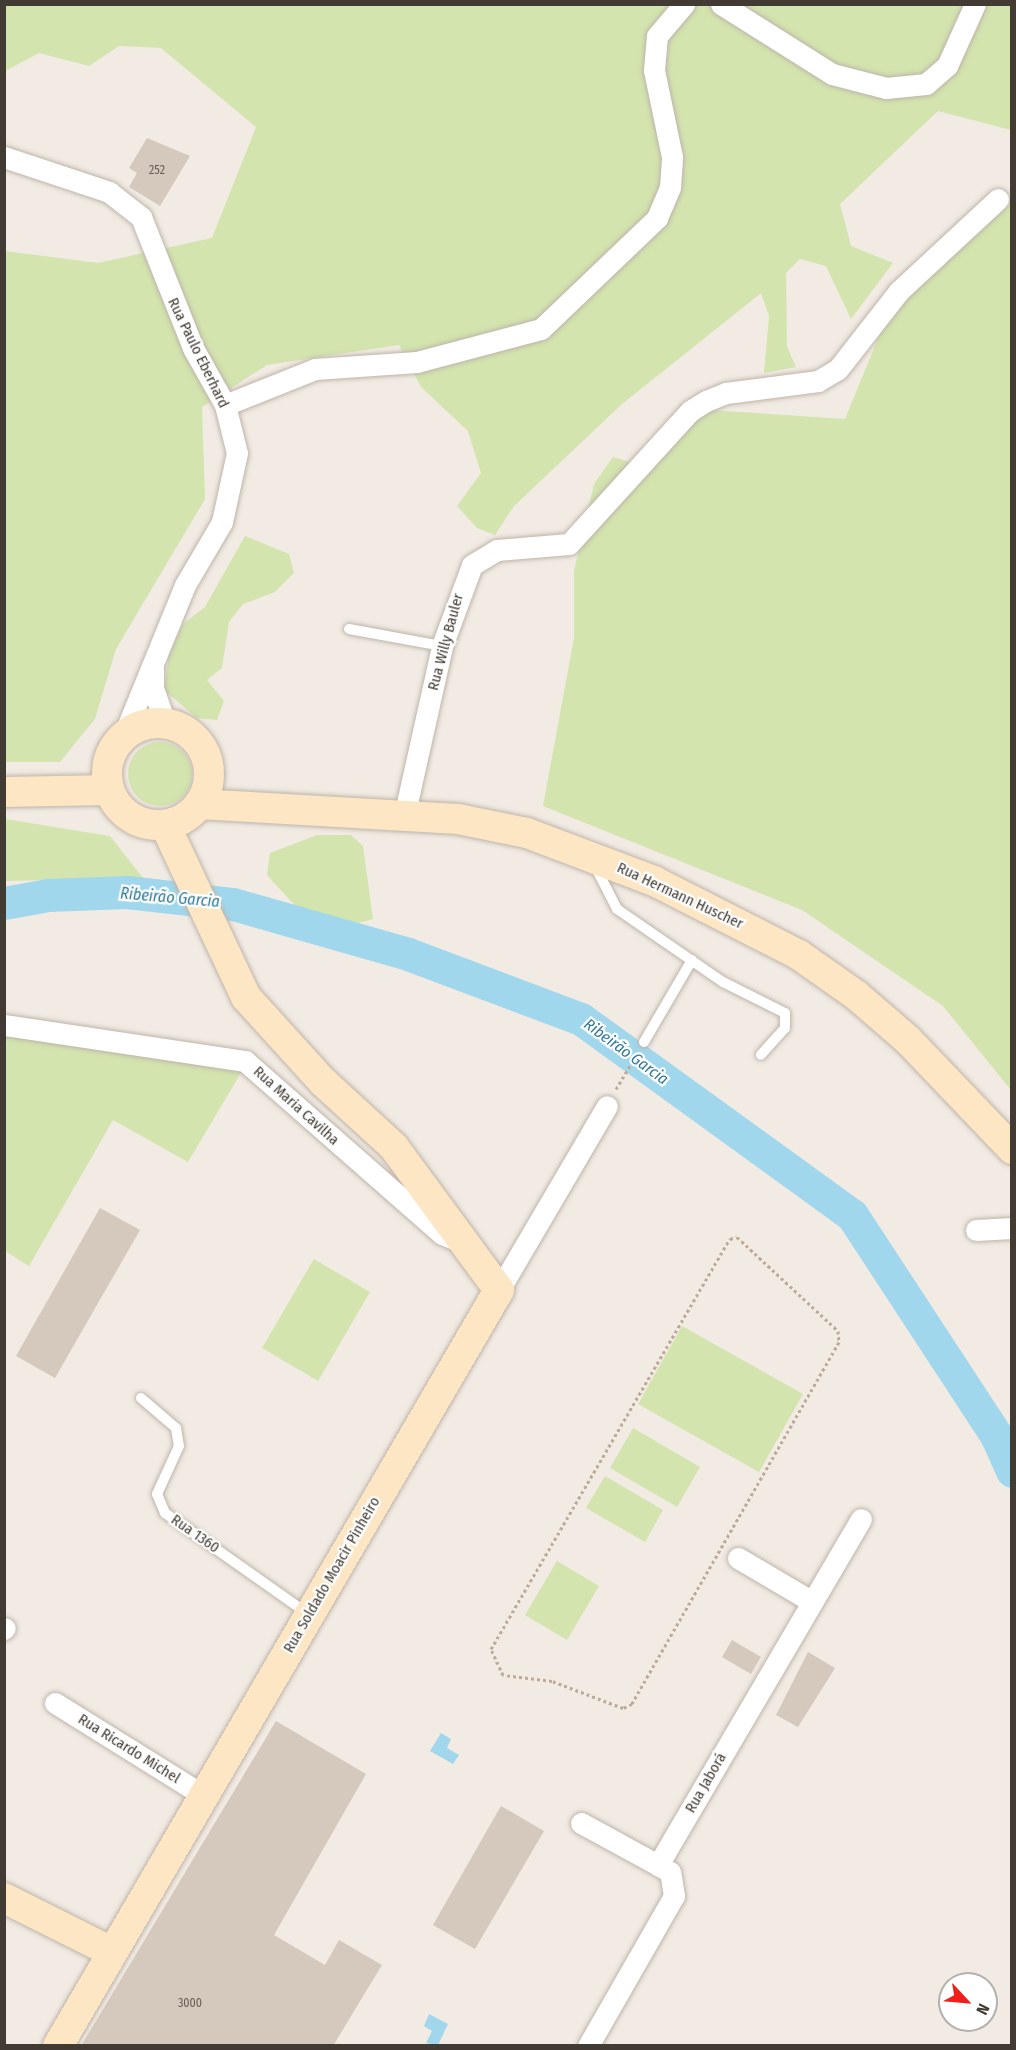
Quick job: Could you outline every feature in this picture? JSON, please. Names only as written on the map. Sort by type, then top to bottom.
[{"type":"street","points":[[225,405],[315,369],[417,362],[541,329],[657,218],[670,188],[672,157],[654,70],[657,36],[684,4]]},
{"type":"street","points":[[721,4],[832,74],[886,88],[926,84],[947,66],[975,4]]},
{"type":"street","name":"Rua Paulo Eberhard","points":[[4,157],[109,192],[141,217],[193,348],[225,405],[237,453],[232,492],[153,662],[123,737]]},
{"type":"street","name":"Rua Willy Bauler","points":[[405,812],[442,646],[464,579],[484,554],[561,548],[586,525],[690,411],[726,393],[818,381],[838,369],[899,291],[998,199]]},
{"type":"street","name":"Rua Paulo Eberhard","points":[[153,662],[153,688],[165,723]]},
{"type":"street","points":[[165,723],[197,741],[208,767],[200,804],[165,825],[137,821],[109,790],[108,762],[123,737],[142,725],[165,723]]},
{"type":"street","name":"Rua Hermann Huscher","points":[[208,767],[274,806]]},
{"type":"street","points":[[4,792],[109,790]]},
{"type":"street","name":"Rua Hermann Huscher","points":[[200,804],[405,812],[527,833],[591,856],[714,909],[799,955],[908,1040],[1011,1149]]},
{"type":"street","points":[[165,825],[226,962],[263,1020],[394,1147],[466,1244]]},
{"type":"street","name":"Rua Maria Cavilha","points":[[4,1025],[245,1061],[442,1234],[466,1244],[499,1290]]},
{"type":"street","name":"Rua Soldado Moacir Pinheiro","points":[[58,2046],[607,1106]]},
{"type":"street","points":[[976,1230],[1011,1228]]},
{"type":"street","name":"Rua Jaborá","points":[[658,1865],[861,1519]]},
{"type":"street","points":[[738,1558],[811,1601]]},
{"type":"street","name":"Rua Ricardo Michel","points":[[55,1703],[203,1795]]},
{"type":"street","points":[[581,1823],[670,1872],[674,1896],[588,2046]]},
{"type":"street","points":[[4,1898],[112,1952]]},
{"type":"lane","points":[[349,628],[442,646]]},
{"type":"lane","points":[[591,856],[600,886],[617,909],[692,960],[785,1012],[785,1029],[761,1055]]},
{"type":"lane","points":[[644,1042],[692,960]]},
{"type":"lane","name":"Rua 1360","points":[[141,1398],[176,1428],[179,1446],[156,1501],[165,1513],[309,1615]]},
{"type":"path","points":[[607,1106],[644,1042]]},
{"type":"path","points":[[730,1239],[744,1239],[838,1331],[839,1342],[633,1704],[623,1708],[552,1681],[503,1675],[491,1649],[730,1239]]},
{"type":"green space","points":[[5,5],[1011,5],[1011,130],[938,111],[840,204],[851,246],[893,263],[851,319],[826,266],[800,259],[786,273],[787,347],[796,367],[764,373],[769,316],[761,293],[622,404],[514,506],[495,535],[477,528],[457,506],[481,473],[468,431],[421,387],[399,345],[267,365],[202,407],[205,499],[116,649],[95,719],[60,762],[5,762],[5,251],[98,263],[212,238],[256,127],[161,48],[119,46],[89,66],[39,53],[5,71]]},
{"type":"green space","points":[[1011,203],[1011,1090],[943,1006],[802,910],[543,806],[574,638],[574,571],[594,484],[613,457],[633,463],[710,410],[845,419],[893,302]]},
{"type":"green space","points":[[245,536],[289,554],[294,573],[275,592],[243,604],[229,622],[222,668],[207,680],[224,701],[217,720],[197,718],[164,690],[169,654],[183,624],[205,607]]},
{"type":"green space","points":[[154,742],[166,742],[183,751],[190,762],[192,774],[190,786],[183,797],[166,806],[154,806],[142,801],[133,792],[128,780],[128,768],[133,756],[142,747]]},
{"type":"green space","points":[[5,819],[110,836],[143,878],[5,881]]},
{"type":"green space","points":[[317,835],[351,835],[363,846],[373,919],[354,924],[299,910],[267,875],[270,853]]},
{"type":"green space","points":[[5,1035],[245,1066],[188,1162],[113,1120],[29,1266],[5,1251]]},
{"type":"green space","points":[[314,1259],[370,1292],[318,1381],[262,1348]]},
{"type":"green space","points":[[682,1326],[803,1394],[759,1472],[638,1404]]},
{"type":"green space","points":[[633,1428],[700,1467],[677,1507],[610,1468]]},
{"type":"green space","points":[[605,1476],[663,1510],[645,1542],[586,1508]]},
{"type":"green space","points":[[557,1561],[599,1586],[567,1640],[525,1615]]},
{"type":"water","points":[[441,1733],[451,1739],[447,1748],[459,1755],[453,1764],[430,1751]]},
{"type":"water","points":[[429,2014],[448,2024],[438,2045],[426,2043],[432,2031],[424,2026]]},
{"type":"building","points":[[147,138],[190,156],[160,206],[129,187],[137,173],[129,168]]},
{"type":"building","points":[[100,1208],[140,1230],[55,1378],[16,1356]]},
{"type":"building","points":[[732,1640],[761,1657],[751,1674],[722,1657]]},
{"type":"building","points":[[808,1652],[835,1668],[798,1727],[776,1715]]},
{"type":"building","points":[[276,1721],[366,1774],[274,1935],[325,1965],[339,1940],[382,1965],[333,2046],[81,2046]]},
{"type":"building","points":[[501,1806],[544,1831],[475,1949],[433,1925]]},
{"type":"waterway","name":"Ribeirão Garcia","points":[[4,903],[48,895],[127,892],[233,904],[408,954],[581,1019],[852,1215],[997,1437],[1012,1471]]}]
